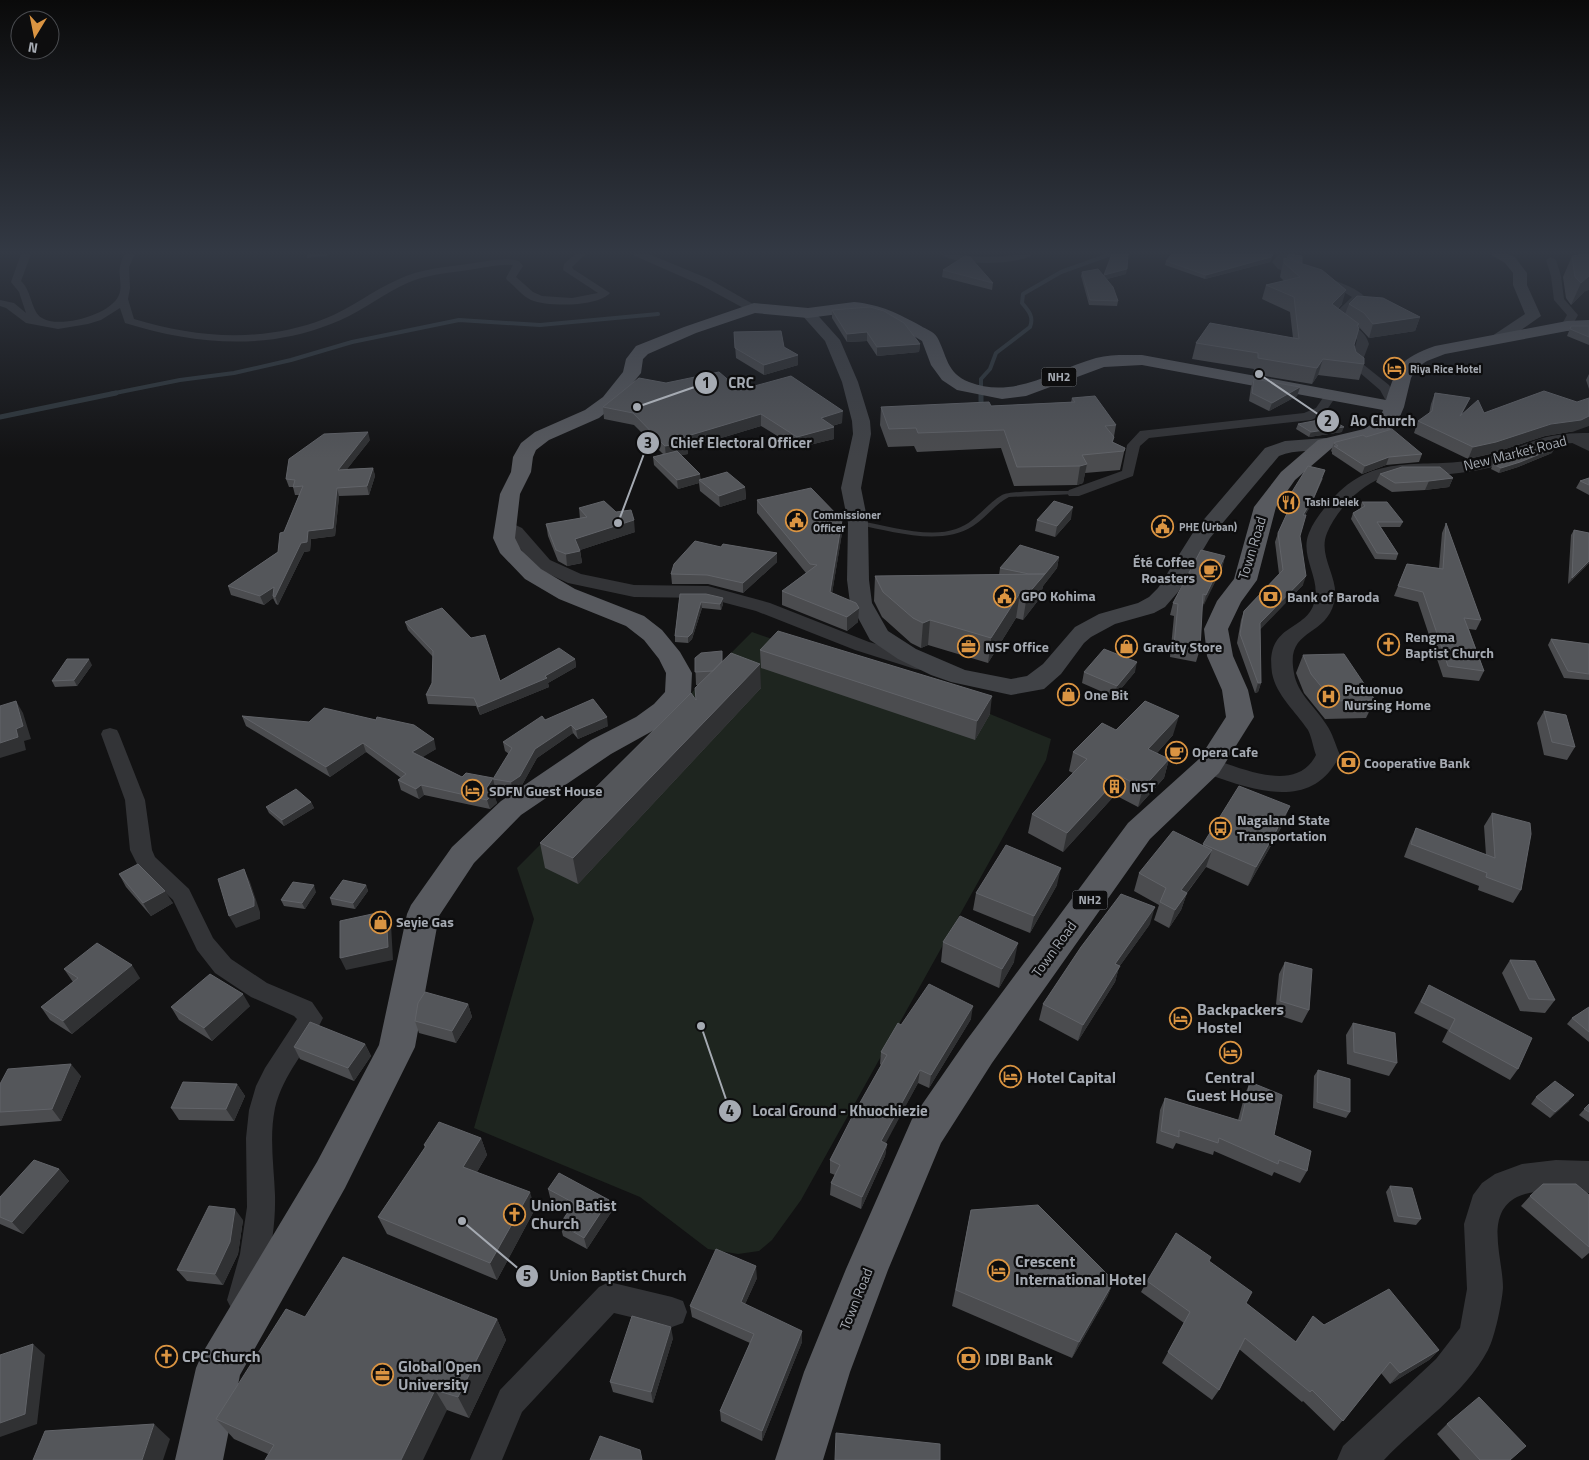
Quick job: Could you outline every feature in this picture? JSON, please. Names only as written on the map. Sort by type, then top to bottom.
[{"type":"highway","name":"NH2","points":[[199,1460],[219,1368],[331,1175],[397,1047],[423,914],[463,855],[512,808],[602,747],[646,723],[664,710],[678,694],[679,673],[672,657],[653,635],[634,621],[567,594],[533,574],[511,553],[504,538],[505,525],[510,494],[521,472],[523,457],[528,447],[542,436],[592,414],[609,401],[632,373],[635,359],[642,350],[713,322]]},
{"type":"highway","name":"NH2","points":[[902,322],[929,338],[937,361],[948,376],[963,386],[1002,394],[1020,392],[1100,362],[1142,360],[1395,407],[1402,378],[1409,365],[1421,357],[1441,350],[1587,322]]},
{"type":"highway","name":"Town Road","points":[[800,1460],[800,1450],[827,1372],[867,1269],[926,1132],[979,1052],[1139,832],[1210,766],[1240,717],[1235,690],[1220,656],[1216,629],[1229,600],[1245,580],[1264,508],[1288,476],[1325,444],[1371,433],[1390,422],[1395,407]]},
{"type":"main road","points":[[816,322],[832,340],[850,382],[861,421],[862,434],[851,488],[858,522],[858,570],[861,603],[878,634],[908,654],[940,670],[998,686],[1017,686],[1035,683],[1052,669],[1084,632],[1107,619],[1146,608],[1158,602],[1167,592],[1201,535],[1272,452],[1293,446],[1325,444]]},
{"type":"main road","points":[[1498,339],[1524,322]]},
{"type":"street","points":[[32,322],[67,325],[82,322]]},
{"type":"street","points":[[39,322],[49,324]]},
{"type":"street","points":[[129,322],[148,328],[190,336],[252,339],[284,334],[328,322]]},
{"type":"street","points":[[1341,322],[1362,338],[1363,344],[1358,358],[1358,366],[1387,388],[1395,407]]},
{"type":"street","points":[[1567,326],[1569,322]]},
{"type":"street","points":[[1074,493],[1128,473],[1134,445],[1145,434],[1306,417],[1320,411],[1331,395]]},
{"type":"street","name":"New Market Road","points":[[1210,766],[1256,780],[1282,784],[1302,782],[1318,771],[1328,756],[1321,734],[1295,696],[1283,674],[1283,647],[1289,636],[1320,615],[1325,603],[1326,591],[1316,563],[1314,548],[1318,534],[1335,505],[1367,478],[1381,473],[1466,466],[1518,455],[1544,443],[1584,441]]},
{"type":"street","points":[[505,525],[516,532],[543,564],[575,579],[634,591],[708,592],[763,608],[862,646],[940,670]]},
{"type":"street","points":[[110,734],[135,800],[141,850],[147,862],[182,895],[205,944],[223,966],[259,990],[302,1009],[311,1018],[274,1075],[265,1097],[261,1121],[259,1162],[261,1206],[258,1242],[219,1368]]},
{"type":"street","points":[[1357,1460],[1374,1440],[1421,1400],[1450,1372],[1476,1336],[1485,1289],[1481,1222],[1490,1196],[1511,1181],[1536,1178],[1589,1177]]},
{"type":"street","points":[[486,1460],[511,1401],[609,1297],[672,1312]]},
{"type":"lane","points":[[858,522],[921,533],[954,532],[977,521],[1001,498],[1008,495],[1074,493]]},
{"type":"shaded area","points":[[752,632],[990,714],[1051,739],[1046,760],[801,1200],[772,1240],[759,1251],[738,1254],[708,1249],[640,1197],[474,1128],[534,919],[517,868]]},
{"type":"building","points":[[840,322],[903,322],[920,344],[877,347],[867,332],[847,334]]},
{"type":"building","points":[[1297,322],[1356,322],[1359,324],[1357,325],[1359,328],[1354,345],[1356,352],[1364,358],[1364,364],[1323,359],[1317,368],[1258,358],[1258,353],[1196,343],[1210,323],[1299,339]]},
{"type":"building","points":[[1571,326],[1589,326],[1589,337],[1570,329]]},
{"type":"building","points":[[781,331],[784,347],[798,355],[764,365],[735,348],[734,332]]},
{"type":"building","points":[[719,372],[740,390],[791,376],[843,411],[821,418],[834,427],[797,437],[761,414],[684,437],[688,442],[665,446],[633,413],[603,407],[639,378],[666,383]]},
{"type":"building","points":[[1254,379],[1300,387],[1272,403],[1252,393]]},
{"type":"building","points":[[1544,391],[1577,402],[1589,398],[1589,416],[1581,420],[1551,424],[1496,442],[1473,447],[1418,421],[1432,411],[1435,393],[1470,398],[1460,416],[1478,400],[1484,413]]},
{"type":"building","points":[[1095,396],[1116,425],[1105,426],[1114,437],[1112,442],[1125,448],[1124,451],[1082,455],[1087,464],[1080,466],[1017,467],[1004,430],[918,433],[916,428],[889,429],[881,407],[989,402],[991,406],[1075,402],[1072,398]]},
{"type":"building","points":[[1329,418],[1344,427],[1311,432],[1298,424]]},
{"type":"building","points":[[1392,429],[1422,454],[1389,457],[1365,466],[1334,446],[1338,446],[1334,443],[1336,442],[1363,435],[1366,437]]},
{"type":"building","points":[[368,432],[338,470],[373,468],[367,486],[337,488],[333,528],[308,531],[307,542],[301,543],[275,597],[273,596],[274,587],[260,596],[228,586],[278,552],[280,533],[284,532],[303,486],[293,487],[295,480],[286,479],[289,459],[324,434]]},
{"type":"building","points":[[1548,444],[1555,448],[1501,468],[1493,464],[1527,454]]},
{"type":"building","points":[[677,451],[700,474],[677,480],[653,457]]},
{"type":"building","points":[[1308,466],[1325,470],[1314,497],[1303,515],[1306,515],[1300,536],[1306,576],[1260,623],[1261,683],[1258,683],[1240,634],[1244,611],[1283,570],[1278,533],[1295,496],[1290,495]]},
{"type":"building","points":[[1402,467],[1440,467],[1453,478],[1395,483],[1380,474]]},
{"type":"building","points":[[727,472],[745,487],[719,496],[699,480]]},
{"type":"building","points":[[1589,478],[1589,485],[1580,481]]},
{"type":"building","points":[[811,488],[842,520],[830,592],[856,603],[859,608],[847,617],[782,591],[817,565],[810,564],[757,500]]},
{"type":"building","points":[[604,501],[616,512],[631,510],[634,520],[575,539],[580,551],[566,554],[556,550],[546,524],[587,517],[579,508]]},
{"type":"building","points":[[1054,501],[1073,507],[1057,526],[1037,520]]},
{"type":"building","points":[[1362,502],[1387,502],[1403,522],[1377,522],[1398,554],[1377,553],[1353,513],[1365,506]]},
{"type":"building","points":[[1446,523],[1481,620],[1464,618],[1484,671],[1448,666],[1423,592],[1398,586],[1407,564],[1443,569]]},
{"type":"building","points":[[1574,530],[1589,533],[1589,561],[1572,578]]},
{"type":"building","points":[[695,541],[721,547],[723,544],[777,553],[743,583],[707,575],[671,574],[674,564]]},
{"type":"building","points":[[1020,545],[1059,557],[1045,574],[1029,574],[1000,568]]},
{"type":"building","points":[[1201,550],[1225,556],[1206,595],[1203,594],[1200,649],[1174,645],[1178,604],[1173,603]]},
{"type":"building","points":[[1045,574],[1027,595],[1020,593],[991,638],[930,620],[923,623],[913,618],[883,592],[875,576]]},
{"type":"building","points":[[680,594],[706,594],[723,598],[720,604],[701,602],[692,633],[688,637],[675,636]]},
{"type":"building","points":[[442,608],[471,638],[485,635],[500,681],[559,648],[575,659],[545,676],[547,678],[478,707],[474,698],[426,695],[432,683],[433,651],[405,622]]},
{"type":"building","points":[[778,631],[992,696],[977,721],[760,650]]},
{"type":"building","points":[[1551,639],[1589,644],[1589,674],[1568,671]]},
{"type":"building","points":[[1104,649],[1137,662],[1117,686],[1084,672]]},
{"type":"building","points":[[722,651],[722,661],[713,671],[695,672],[695,658],[701,653]]},
{"type":"building","points":[[731,653],[760,664],[573,858],[540,843],[691,693],[696,700],[695,688]]},
{"type":"building","points":[[1344,654],[1375,700],[1333,701],[1311,674],[1303,655]]},
{"type":"building","points":[[67,659],[89,659],[74,680],[52,681]]},
{"type":"building","points":[[593,699],[607,717],[576,730],[571,725],[535,749],[520,776],[511,782],[493,779],[512,748],[503,742],[542,716],[545,720]]},
{"type":"building","points":[[16,701],[23,726],[16,729],[18,737],[0,743],[0,706]]},
{"type":"building","name":"NST","points":[[1145,701],[1179,716],[1148,749],[1169,759],[1143,788],[1120,776],[1067,833],[1032,814],[1087,759],[1073,752],[1102,723],[1116,730]]},
{"type":"building","points":[[324,708],[376,720],[377,717],[414,725],[434,739],[412,752],[462,777],[466,773],[493,778],[486,789],[494,793],[487,800],[421,785],[416,789],[398,780],[406,774],[363,743],[326,767],[242,716],[309,722]]},
{"type":"building","points":[[1544,711],[1566,715],[1575,747],[1552,742]]},
{"type":"building","points":[[1239,786],[1290,806],[1256,867],[1203,844]]},
{"type":"building","points":[[296,789],[311,802],[282,820],[266,807]]},
{"type":"building","points":[[1492,813],[1530,823],[1531,834],[1521,890],[1486,877],[1487,873],[1411,844],[1416,828],[1495,858]]},
{"type":"building","points":[[1173,831],[1212,850],[1181,890],[1187,893],[1175,910],[1160,902],[1166,888],[1139,873]]},
{"type":"building","points":[[1006,845],[1061,868],[1034,916],[976,893]]},
{"type":"building","points":[[138,864],[165,891],[143,903],[119,874]]},
{"type":"building","points":[[244,869],[254,899],[254,906],[229,916],[218,879]]},
{"type":"building","points":[[343,880],[366,885],[353,903],[330,898]]},
{"type":"building","points":[[293,882],[314,885],[302,903],[281,900]]},
{"type":"building","points":[[1121,894],[1155,907],[1115,964],[1120,966],[1083,1025],[1043,1004],[1081,947]]},
{"type":"building","points":[[386,911],[388,947],[340,958],[340,921]]},
{"type":"building","points":[[960,916],[1018,943],[1002,969],[943,942]]},
{"type":"building","points":[[97,943],[132,965],[63,1021],[41,1007],[78,978],[64,969]]},
{"type":"building","points":[[1510,960],[1535,961],[1555,1000],[1529,999]]},
{"type":"building","points":[[1285,962],[1312,969],[1309,1010],[1280,1001]]},
{"type":"building","points":[[210,974],[243,994],[204,1028],[171,1007]]},
{"type":"building","points":[[929,984],[973,1006],[931,1075],[920,1070],[881,1141],[887,1144],[862,1197],[831,1183],[840,1165],[830,1160],[887,1055],[881,1052],[898,1023],[901,1025]]},
{"type":"building","points":[[1429,985],[1532,1038],[1518,1069],[1449,1031],[1455,1019],[1421,1002]]},
{"type":"building","points":[[425,992],[468,1004],[452,1031],[415,1021],[418,1003]]},
{"type":"building","points":[[1589,1007],[1589,1032],[1572,1018]]},
{"type":"building","points":[[310,1022],[365,1044],[348,1068],[294,1047]]},
{"type":"building","points":[[1353,1023],[1395,1033],[1397,1063],[1354,1052]]},
{"type":"building","points":[[71,1064],[52,1109],[0,1112],[0,1084],[8,1069]]},
{"type":"building","points":[[1318,1070],[1350,1079],[1350,1112],[1317,1102]]},
{"type":"building","points":[[1555,1081],[1574,1095],[1555,1112],[1536,1097]]},
{"type":"building","points":[[183,1082],[237,1084],[226,1109],[171,1108]]},
{"type":"building","points":[[1250,1082],[1282,1095],[1274,1135],[1311,1151],[1307,1171],[1279,1160],[1278,1164],[1219,1138],[1218,1143],[1179,1130],[1179,1137],[1161,1131],[1165,1098],[1241,1121]]},
{"type":"building","points":[[1589,1104],[1589,1112],[1584,1109]]},
{"type":"building","points":[[439,1122],[481,1138],[463,1167],[530,1192],[490,1263],[378,1217],[426,1146],[424,1145]]},
{"type":"building","points":[[34,1160],[59,1169],[12,1222],[0,1217],[0,1197]]},
{"type":"building","points":[[559,1173],[609,1200],[584,1238],[560,1224],[574,1203],[548,1189]]},
{"type":"building","points":[[1543,1184],[1576,1184],[1589,1195],[1589,1247],[1530,1196]]},
{"type":"building","points":[[1390,1186],[1412,1188],[1421,1219],[1398,1216]]},
{"type":"building","points":[[1038,1205],[1114,1281],[1079,1342],[956,1290],[971,1210]]},
{"type":"building","points":[[209,1206],[235,1209],[230,1242],[215,1274],[177,1270]]},
{"type":"building","points":[[1176,1233],[1211,1257],[1209,1261],[1252,1292],[1246,1303],[1296,1342],[1313,1316],[1324,1325],[1389,1289],[1439,1350],[1400,1373],[1390,1362],[1343,1421],[1312,1390],[1310,1392],[1245,1338],[1219,1390],[1168,1352],[1190,1312],[1147,1281]]},
{"type":"building","points":[[716,1249],[756,1266],[741,1302],[802,1331],[762,1431],[720,1411],[754,1334],[690,1306]]},
{"type":"building","name":"Global Open University","points":[[343,1257],[497,1319],[458,1397],[435,1390],[401,1460],[265,1460],[274,1445],[216,1419],[286,1309],[305,1317]]},
{"type":"building","points":[[632,1316],[671,1327],[651,1392],[610,1382]]},
{"type":"building","points":[[33,1344],[25,1414],[0,1423],[0,1355]]},
{"type":"building","points":[[1479,1397],[1526,1446],[1510,1460],[1480,1460],[1447,1424]]},
{"type":"building","points":[[154,1424],[142,1460],[33,1460],[45,1431]]},
{"type":"building","points":[[836,1433],[940,1444],[940,1460],[835,1460]]},
{"type":"building","points":[[600,1436],[640,1450],[642,1460],[590,1460]]},
{"type":"waterway","points":[[110,394],[180,380],[234,373],[291,360],[352,342],[449,322]]},
{"type":"waterway","points":[[494,322],[540,325],[571,322]]},
{"type":"waterway","points":[[981,405],[981,379],[990,369],[996,353],[1030,327],[1031,322]]},
{"type":"waterway","points":[[0,417],[116,393]]},
{"type":"place","name":"Riya Rice Hotel","points":[[1394,369]]},
{"type":"place","name":"Ao Church","points":[[1259,374]]},
{"type":"place","name":"CRC","points":[[637,407]]},
{"type":"place","name":"Tashi Delek","points":[[1289,502]]},
{"type":"place","name":"Commissioner Officer","points":[[797,521]]},
{"type":"place","name":"Chief Electoral Officer","points":[[618,523]]},
{"type":"place","name":"PHE (Urban)","points":[[1163,527]]},
{"type":"place","name":"Été Coffee Roasters","points":[[1211,570]]},
{"type":"place","name":"GPO Kohima","points":[[1005,596]]},
{"type":"place","name":"Bank of Baroda","points":[[1271,597]]},
{"type":"place","name":"Rengma Baptist Church","points":[[1389,645]]},
{"type":"place","name":"NSF Office","points":[[969,647]]},
{"type":"place","name":"Gravity Store","points":[[1127,647]]},
{"type":"place","name":"One Bit","points":[[1068,695]]},
{"type":"place","name":"Putuonuo Nursing Home","points":[[1328,697]]},
{"type":"place","name":"Opera Cafe","points":[[1176,752]]},
{"type":"place","name":"Cooperative Bank","points":[[1348,763]]},
{"type":"place","name":"NST","points":[[1115,787]]},
{"type":"place","name":"SDFN Guest House","points":[[473,791]]},
{"type":"place","name":"Nagaland State Transportation","points":[[1221,828]]},
{"type":"place","name":"Seyie Gas","points":[[380,922]]},
{"type":"place","name":"Backpackers Hostel","points":[[1181,1018]]},
{"type":"place","name":"Local Ground - Khuochiezie","points":[[701,1026]]},
{"type":"place","name":"Central Guest House","points":[[1230,1053]]},
{"type":"place","name":"Hotel Capital","points":[[1011,1077]]},
{"type":"place","name":"Union Batist Church","points":[[515,1214]]},
{"type":"place","name":"Union Baptist Church","points":[[462,1221]]},
{"type":"place","name":"Crescent International Hotel","points":[[999,1270]]},
{"type":"place","name":"CPC Church","points":[[166,1356]]},
{"type":"place","name":"IDBI Bank","points":[[969,1359]]},
{"type":"place","name":"Global Open University","points":[[382,1375]]}]
